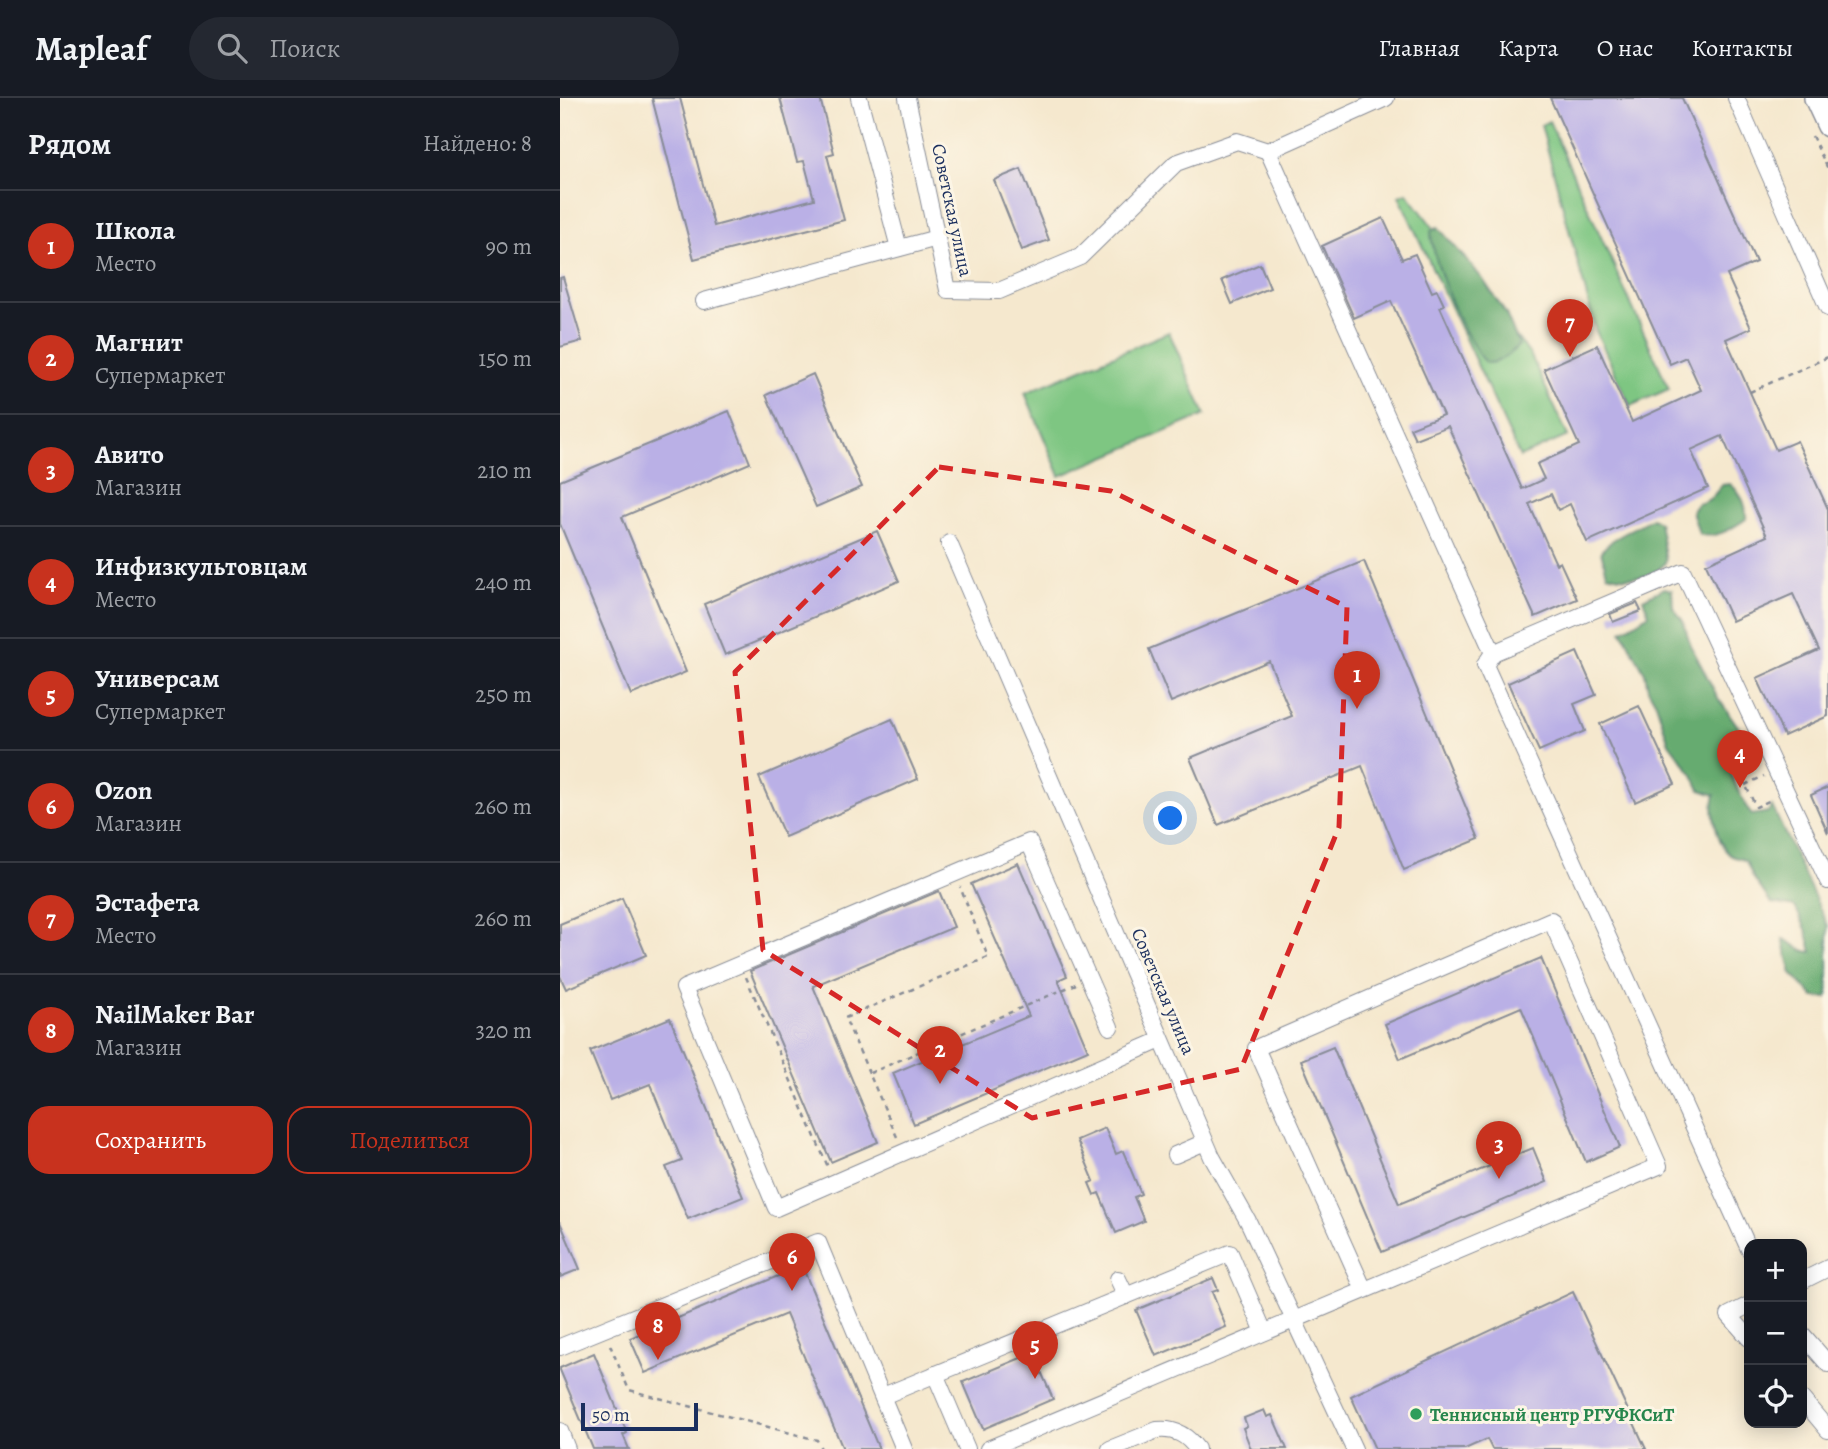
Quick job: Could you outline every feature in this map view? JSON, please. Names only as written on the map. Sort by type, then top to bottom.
[{"type":"main road","points":[[1815,98],[1828,126]]},
{"type":"street","points":[[859,98],[900,248]]},
{"type":"street","name":"Советская улица","points":[[907,98],[948,290],[999,292],[1080,257],[1176,163],[1237,141],[1268,151]]},
{"type":"street","points":[[1386,98],[1268,151],[1493,653]]},
{"type":"street","points":[[1736,98],[1828,308]]},
{"type":"street","points":[[704,301],[937,237]]},
{"type":"street","name":"Советская улица","points":[[949,543],[1205,1142],[1248,1222],[1354,1449]]},
{"type":"street","points":[[1744,1239],[1485,665],[1493,653],[1683,572],[1828,881]]},
{"type":"street","points":[[1110,1027],[1029,842],[980,855],[954,874],[684,988],[776,1208],[1161,1040]]},
{"type":"street","points":[[988,1449],[1660,1166],[1551,920],[1256,1048],[1364,1290]]},
{"type":"street","points":[[1175,1155],[1205,1142]]},
{"type":"street","points":[[560,1347],[818,1242],[904,1449]]},
{"type":"street","points":[[883,1396],[1230,1253],[1264,1332]]},
{"type":"street","points":[[1807,1278],[1828,1268]]},
{"type":"street","points":[[1118,1279],[1126,1296]]},
{"type":"street","points":[[1744,1308],[1729,1315],[1744,1332]]},
{"type":"street","points":[[1807,1340],[1828,1364]]},
{"type":"street","points":[[935,1374],[967,1449]]},
{"type":"street","points":[[1807,1405],[1828,1430]]},
{"type":"street","points":[[1110,1449],[1163,1429],[1182,1434],[1197,1449]]},
{"type":"street","points":[[560,1431],[567,1449]]},
{"type":"path","points":[[1750,392],[1828,356]]},
{"type":"path","points":[[1765,746],[1734,761],[1745,785],[1756,807],[1787,793]]},
{"type":"path","points":[[1745,785],[1770,773]]},
{"type":"path","points":[[904,1152],[845,1018],[988,957],[954,874]]},
{"type":"path","points":[[740,964],[835,1182]]},
{"type":"path","points":[[870,1074],[1089,979]]},
{"type":"path","points":[[603,1329],[629,1390],[817,1440],[821,1449]]},
{"type":"highlighted area","points":[[939,467],[1111,491],[1347,607],[1339,827],[1241,1069],[1032,1118],[763,950],[735,672]]},
{"type":"green space","points":[[1549,121],[1669,389],[1630,406],[1596,331],[1541,125]]},
{"type":"green space","points":[[1407,193],[1531,356],[1568,436],[1520,457],[1399,196]]},
{"type":"green space","points":[[1438,227],[1482,278],[1506,314],[1519,345],[1500,360],[1487,363],[1469,339],[1460,321],[1432,243],[1431,230]]},
{"type":"green space","points":[[1169,332],[1205,415],[1060,476],[1025,393]]},
{"type":"green space","points":[[1730,484],[1742,500],[1746,519],[1718,534],[1699,534],[1692,511],[1697,504],[1711,498],[1722,485]]},
{"type":"green space","points":[[1652,518],[1659,522],[1666,561],[1655,572],[1640,577],[1607,574],[1601,551],[1613,540]]},
{"type":"green space","points":[[1664,588],[1672,590],[1673,607],[1683,621],[1691,646],[1718,698],[1739,728],[1742,745],[1728,763],[1738,790],[1752,815],[1768,812],[1772,806],[1828,926],[1828,998],[1814,997],[1792,974],[1783,939],[1804,951],[1812,952],[1806,929],[1795,907],[1771,903],[1753,877],[1746,861],[1725,850],[1716,826],[1713,809],[1715,795],[1700,790],[1693,775],[1669,743],[1656,703],[1648,689],[1645,673],[1622,631],[1649,614],[1643,599]]},
{"type":"building","points":[[652,98],[680,98],[714,226],[814,199],[804,161],[797,162],[780,98],[820,98],[834,153],[827,155],[844,220],[694,259]]},
{"type":"building","points":[[1550,98],[1682,98],[1756,262],[1727,275],[1751,328],[1726,339],[1776,450],[1797,441],[1828,509],[1828,716],[1784,736],[1757,678],[1819,650],[1793,594],[1732,621],[1706,564],[1767,536],[1722,436],[1691,450],[1708,488],[1587,542],[1570,504],[1558,510],[1551,494],[1529,504],[1556,564],[1560,562],[1577,599],[1535,617],[1448,426],[1415,439],[1410,428],[1443,415],[1391,301],[1354,318],[1322,246],[1383,218],[1402,259],[1415,254],[1432,292],[1437,290],[1444,305],[1440,307],[1522,489],[1544,479],[1537,464],[1579,445],[1544,369],[1597,345],[1632,422],[1701,390],[1686,357],[1670,364]]},
{"type":"building","points":[[1021,169],[1049,240],[1022,250],[994,180]]},
{"type":"building","points":[[1260,264],[1270,288],[1232,304],[1222,280]]},
{"type":"building","points":[[563,277],[582,341],[560,347],[560,278]]},
{"type":"building","points":[[813,374],[862,487],[816,507],[766,395]]},
{"type":"building","points":[[729,411],[750,463],[622,517],[686,672],[631,695],[560,524],[560,481]]},
{"type":"building","points":[[877,531],[899,581],[725,655],[704,604]]},
{"type":"building","points":[[1364,561],[1479,839],[1404,870],[1362,766],[1218,825],[1190,758],[1292,716],[1269,661],[1171,702],[1149,649]]},
{"type":"building","points":[[1637,603],[1641,611],[1613,622],[1610,614]]},
{"type":"building","points":[[1577,652],[1596,695],[1574,704],[1585,731],[1539,751],[1508,683]]},
{"type":"building","points":[[1639,706],[1675,784],[1635,802],[1600,724]]},
{"type":"building","points":[[892,719],[918,779],[785,837],[759,777]]},
{"type":"building","points":[[1828,787],[1828,833],[1811,795]]},
{"type":"building","points":[[1018,863],[1067,976],[1058,980],[1088,1050],[914,1124],[893,1073],[1029,1016],[971,884]]},
{"type":"building","points":[[939,891],[954,927],[813,986],[878,1142],[831,1162],[750,971]]},
{"type":"building","points":[[622,898],[646,955],[566,989],[560,976],[560,924]]},
{"type":"building","points":[[1541,958],[1620,1147],[1586,1162],[1521,1007],[1400,1059],[1385,1024]]},
{"type":"building","points":[[670,1018],[743,1197],[688,1219],[666,1167],[682,1161],[650,1084],[610,1100],[590,1051]]},
{"type":"building","points":[[1333,1047],[1399,1204],[1533,1148],[1547,1182],[1382,1252],[1301,1060]]},
{"type":"building","points":[[1105,1128],[1116,1154],[1123,1151],[1141,1194],[1134,1197],[1144,1221],[1116,1233],[1099,1193],[1094,1195],[1089,1183],[1094,1181],[1077,1140]]},
{"type":"building","points":[[560,1222],[580,1269],[560,1277]]},
{"type":"building","points":[[802,1266],[879,1449],[843,1449],[786,1314],[645,1373],[630,1338]]},
{"type":"building","points":[[1213,1278],[1218,1290],[1212,1292],[1226,1327],[1156,1356],[1136,1310]]},
{"type":"building","points":[[1573,1292],[1646,1449],[1492,1449],[1487,1439],[1465,1449],[1375,1449],[1351,1396]]},
{"type":"building","points":[[594,1353],[627,1433],[623,1435],[629,1449],[593,1449],[560,1370]]},
{"type":"building","points":[[1033,1353],[1053,1399],[983,1429],[963,1382]]},
{"type":"building","points":[[1264,1410],[1267,1417],[1272,1415],[1287,1449],[1251,1449],[1243,1428],[1247,1426],[1244,1418]]},
{"type":"place","name":"Эстафета","points":[[1570,357]]},
{"type":"place","name":"Школа","points":[[1357,709]]},
{"type":"place","name":"Инфизкультовцам","points":[[1740,788]]},
{"type":"place","name":"Магнит","points":[[940,1084]]},
{"type":"place","name":"Авито","points":[[1499,1179]]},
{"type":"place","name":"Ozon","points":[[792,1291]]},
{"type":"place","name":"NailMaker Bar","points":[[658,1360]]},
{"type":"place","name":"Универсам","points":[[1035,1379]]},
{"type":"place","name":"Теннисный центр РГУФКСиТ","points":[[1416,1414]]}]
